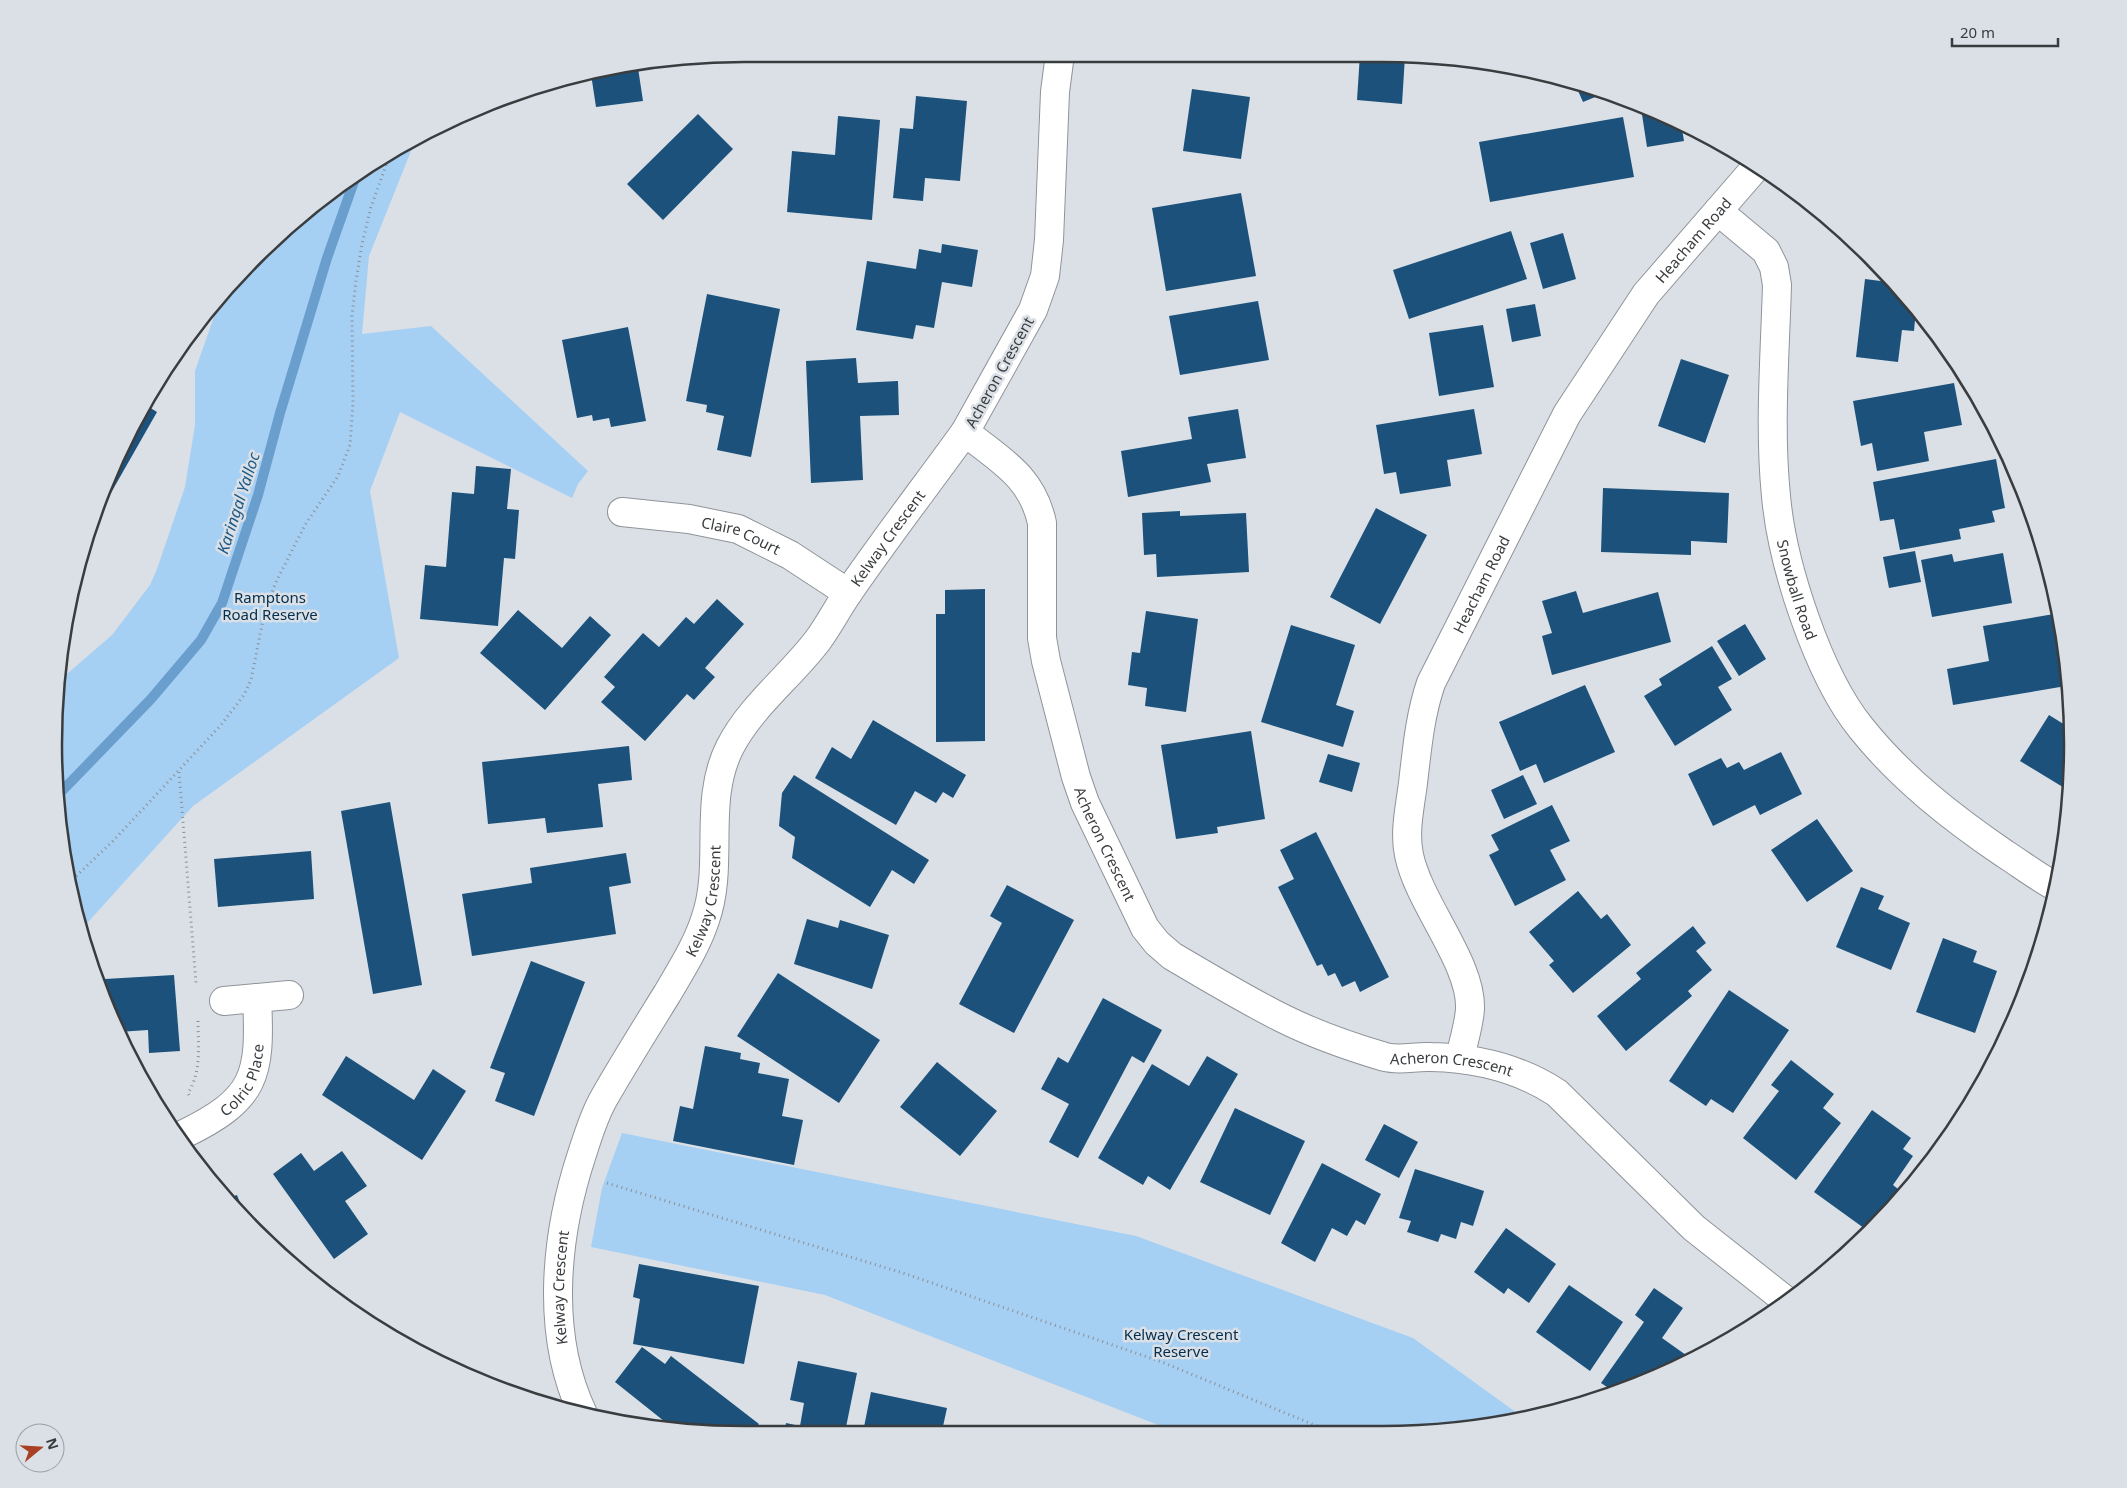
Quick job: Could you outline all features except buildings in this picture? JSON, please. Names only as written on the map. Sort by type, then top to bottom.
[{"type":"street","name":"Acheron Crescent","points":[[1059,62],[1049,240],[1045,276],[1033,310],[964,432],[1027,484],[1038,505],[1042,523],[1042,638],[1049,671],[1076,777],[1085,803],[1145,928],[1157,943],[1172,956],[1282,1018],[1387,1057],[1408,1060],[1426,1056],[1460,1058],[1534,1078],[1557,1093],[1694,1228],[1781,1297]]},
{"type":"street","name":"Heacham Road","points":[[1460,1058],[1470,1010],[1468,990],[1462,971],[1416,881],[1408,854],[1407,827],[1423,706],[1431,682],[1567,414],[1646,294],[1753,171]]},
{"type":"street","name":"Snowball Road","points":[[1718,212],[1766,251],[1774,267],[1777,285],[1774,448],[1776,497],[1787,557],[1810,633],[1830,678],[1860,727],[1902,773],[1956,820],[2050,883]]},
{"type":"street","name":"Kelway Crescent","points":[[579,1405],[562,1348],[559,1306],[559,1264],[566,1212],[576,1174],[602,1101],[693,951],[706,918],[712,888],[714,805],[719,777],[730,746],[749,719],[818,640],[848,593],[964,432]]},
{"type":"street","name":"Claire Court","points":[[622,512],[689,520],[738,529],[790,555],[848,593]]},
{"type":"street","points":[[224,1001],[289,996]]},
{"type":"street","name":"Colric Place","points":[[191,1131],[222,1114],[238,1100],[256,1068],[259,1037],[257,998]]},
{"type":"path","points":[[76,876],[114,840],[221,725],[244,695],[251,680],[263,620],[274,584],[305,525],[346,461],[352,425],[352,324],[356,281],[371,206],[386,164]]},
{"type":"path","points":[[179,772],[197,988]]},
{"type":"path","points":[[191,1131],[188,1093],[195,1081],[198,1062],[198,1016]]},
{"type":"path","points":[[576,1174],[903,1272],[1162,1362],[1317,1426]]},
{"type":"green space","name":"Ramptons Road Reserve","points":[[413,149],[369,256],[362,334],[431,326],[588,471],[578,484],[572,498],[400,412],[370,491],[399,658],[193,806],[87,923],[68,833],[64,789],[62,744],[66,675],[112,635],[150,585],[157,569],[185,487],[195,425],[195,371],[214,316],[262,262],[329,203],[365,177]]},
{"type":"green space","name":"Kelway Crescent Reserve","points":[[622,1133],[1136,1236],[1413,1338],[1516,1412],[1472,1420],[1383,1426],[1161,1426],[825,1295],[591,1247],[602,1188]]},
{"type":"waterway","name":"Karingal Yalloc","points":[[64,789],[151,699],[201,640],[222,603],[258,495],[280,413],[327,258],[352,186]]}]
